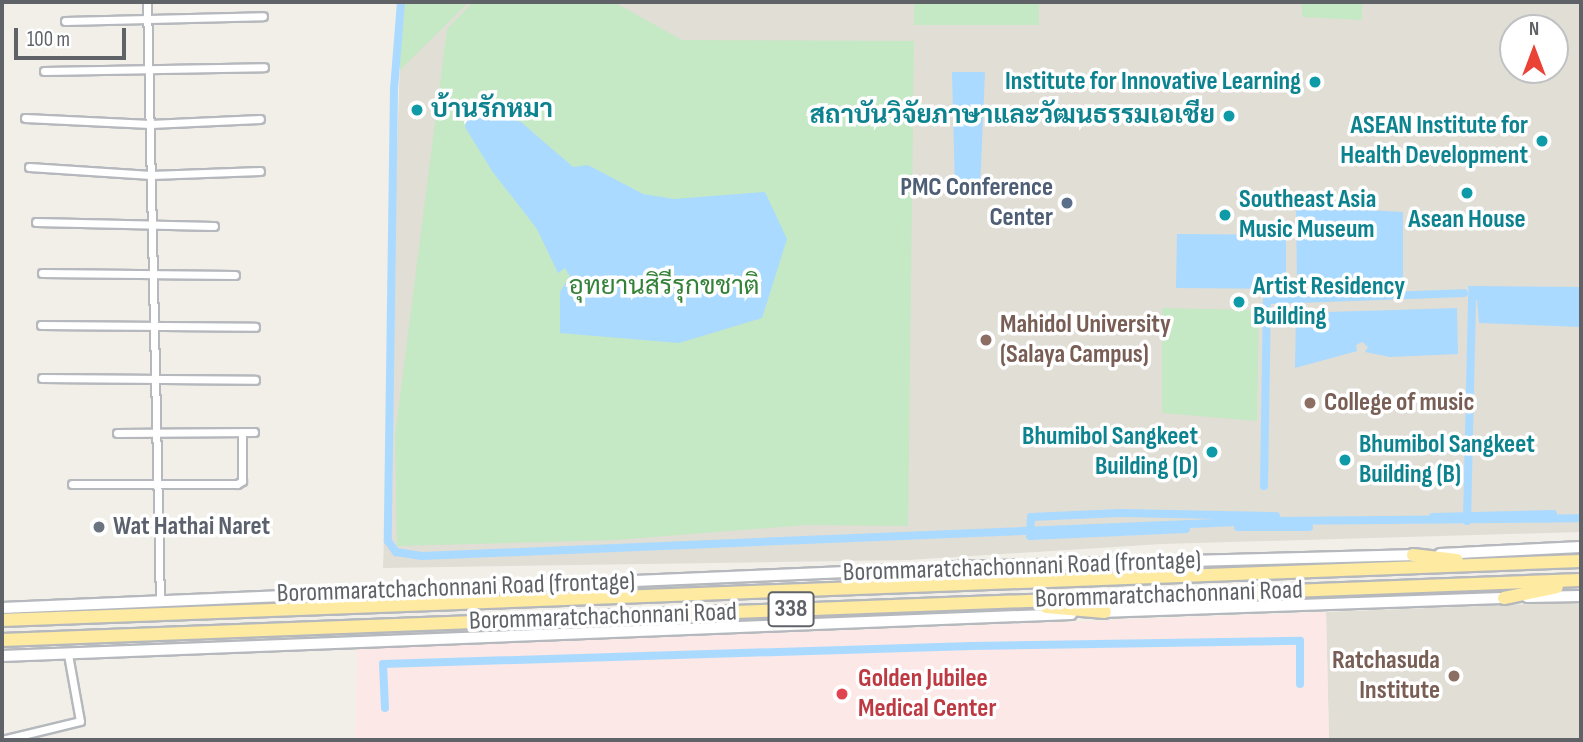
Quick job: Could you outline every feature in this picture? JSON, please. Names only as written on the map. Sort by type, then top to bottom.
[{"type":"highway","points":[[1413,555],[1500,565]]},
{"type":"highway","name":"Borommaratchachonnani Road","points":[[2,620],[1581,561]]},
{"type":"highway","points":[[758,591],[966,567]]},
{"type":"highway","points":[[1504,598],[1581,581]]},
{"type":"highway","name":"Borommaratchachonnani Road","points":[[2,639],[1581,581]]},
{"type":"highway","points":[[949,604],[1105,612]]},
{"type":"main road","name":"Borommaratchachonnani Road (frontage)","points":[[2,608],[966,567],[1413,555],[1581,547]]},
{"type":"main road","name":"Borommaratchachonnani Road (frontage)","points":[[2,656],[1581,596]]},
{"type":"street","points":[[147,2],[160,601]]},
{"type":"street","points":[[65,21],[263,16]]},
{"type":"street","points":[[44,71],[148,72],[264,67]]},
{"type":"street","points":[[25,118],[150,124],[260,119]]},
{"type":"street","points":[[29,167],[151,175],[260,171]]},
{"type":"street","points":[[36,222],[214,226]]},
{"type":"street","points":[[42,273],[235,275]]},
{"type":"street","points":[[41,325],[153,329],[255,327]]},
{"type":"street","points":[[42,379],[255,380]]},
{"type":"street","points":[[72,484],[156,486],[240,483],[242,432]]},
{"type":"street","points":[[117,433],[254,432]]},
{"type":"street","points":[[6,739],[35,737],[80,721],[68,654]]},
{"type":"shaded area","name":"Mahidol University (Salaya Campus)","points":[[402,2],[1581,2],[1581,532],[1162,544],[908,560],[383,568]]},
{"type":"shaded area","name":"Ratchasuda Institute","points":[[1581,602],[1581,740],[1329,740],[1326,612]]},
{"type":"shaded area","name":"Golden Jubilee Medical Center","points":[[1326,612],[1329,740],[355,740],[357,649]]},
{"type":"green space","points":[[400,2],[469,2],[400,70]]},
{"type":"green space","name":"อุทยานสิรีรุกขชาติ","points":[[473,2],[614,2],[682,40],[914,41],[908,526],[807,525],[615,540],[397,546],[395,435],[447,29]]},
{"type":"green space","points":[[914,2],[1039,2],[1039,25],[914,25]]},
{"type":"green space","points":[[1302,2],[1362,2],[1362,20],[1302,17]]},
{"type":"green space","points":[[1162,308],[1259,310],[1257,421],[1162,413]]},
{"type":"water","points":[[952,72],[985,72],[980,189],[955,189]]},
{"type":"water","points":[[472,101],[521,122],[573,167],[588,165],[643,194],[674,199],[765,192],[787,239],[762,318],[679,343],[560,333],[560,292],[570,276],[565,268],[558,273],[537,229],[492,171],[465,127]]},
{"type":"water","points":[[1296,206],[1403,212],[1403,282],[1297,283]]},
{"type":"water","points":[[1177,234],[1286,235],[1286,289],[1176,288]]},
{"type":"water","points":[[1468,286],[1581,287],[1581,327],[1479,323],[1477,300],[1470,300]]},
{"type":"water","points":[[1457,308],[1458,354],[1390,357],[1365,352],[1368,347],[1362,342],[1356,345],[1357,351],[1295,368],[1296,313]]},
{"type":"waterway","points":[[401,2],[394,89],[388,541],[396,552],[422,556],[1263,521],[1581,518]]},
{"type":"waterway","points":[[1264,486],[1267,300],[1464,293]]},
{"type":"waterway","points":[[1467,521],[1472,293]]},
{"type":"waterway","points":[[1186,529],[1030,536],[1031,517],[1120,513],[1276,516]]},
{"type":"waterway","points":[[1433,517],[1553,514]]},
{"type":"waterway","points":[[1238,527],[1309,527]]},
{"type":"waterway","points":[[385,708],[383,664],[972,646],[1300,641],[1300,684]]},
{"type":"place","name":"Institute for Innovative Learning","points":[[1315,82]]},
{"type":"place","name":"บ้านรักหมา","points":[[417,110]]},
{"type":"place","name":"สถาบันวิจัยภาษาและวัฒนธรรมเอเชีย","points":[[1229,116]]},
{"type":"place","name":"ASEAN Institute for Health Development","points":[[1542,141]]},
{"type":"place","name":"Asean House","points":[[1467,193]]},
{"type":"place","name":"PMC Conference Center","points":[[1067,203]]},
{"type":"place","name":"Southeast Asia Music Museum","points":[[1225,215]]},
{"type":"place","name":"Artist Residency Building","points":[[1239,302]]},
{"type":"place","name":"Mahidol University (Salaya Campus)","points":[[986,340]]},
{"type":"place","name":"College of music","points":[[1310,403]]},
{"type":"place","name":"Bhumibol Sangkeet Building (D)","points":[[1212,452]]},
{"type":"place","name":"Bhumibol Sangkeet Building (B)","points":[[1345,460]]},
{"type":"place","name":"Wat Hathai Naret","points":[[99,527]]},
{"type":"place","name":"Ratchasuda Institute","points":[[1454,676]]},
{"type":"place","name":"Golden Jubilee Medical Center","points":[[842,694]]}]
